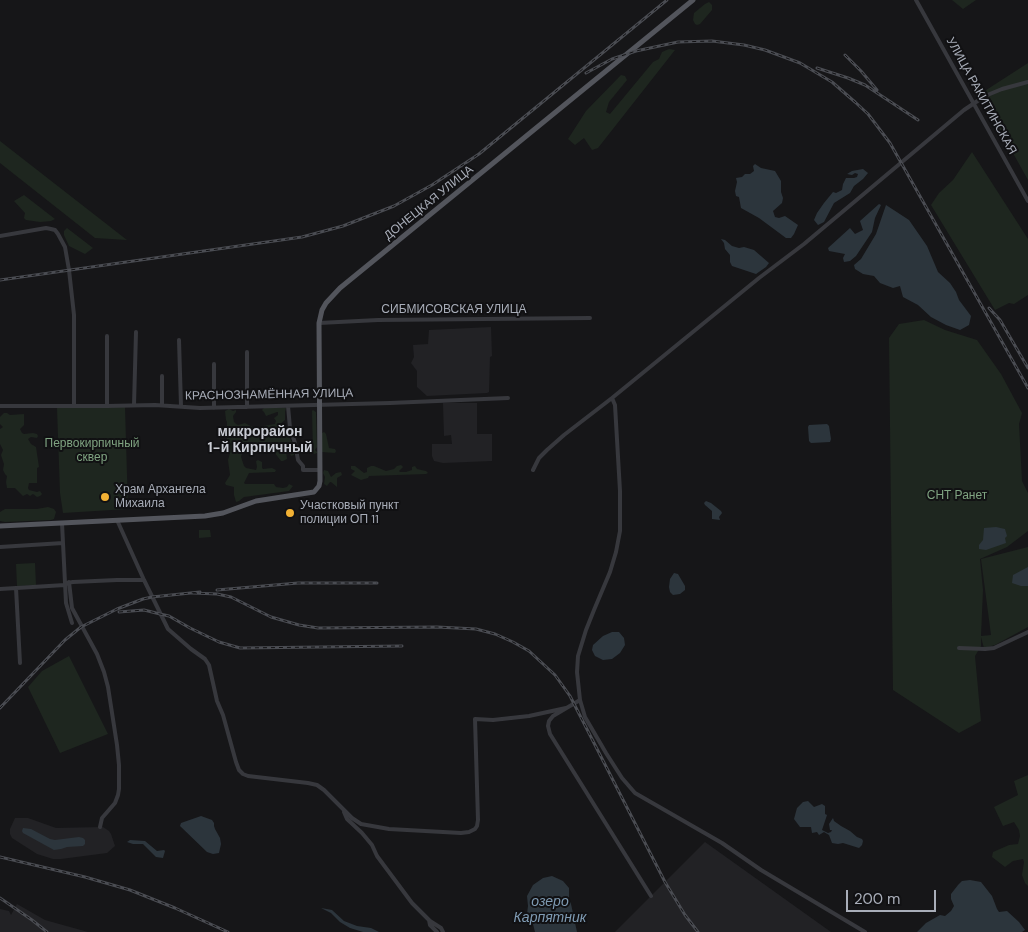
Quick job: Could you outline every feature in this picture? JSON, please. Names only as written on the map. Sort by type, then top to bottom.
[{"type":"main road","name":"ДОНЕЦКАЯ УЛИЦА","points":[[117,520],[213,515],[256,501],[309,494],[317,490],[320,484],[319,323],[326,303],[340,288],[693,0]]},
{"type":"main road","points":[[0,526],[117,520]]},
{"type":"street","name":"УЛИЦА РАКИТИНСКАЯ","points":[[916,0],[1028,201]]},
{"type":"street","points":[[533,470],[539,458],[547,450],[804,244],[973,104],[985,96],[1002,89],[1028,82]]},
{"type":"street","points":[[0,236],[51,228],[58,234],[67,255],[72,296],[74,406]]},
{"type":"street","name":"СИБМИСОВСКАЯ УЛИЦА","points":[[319,323],[378,320],[590,318]]},
{"type":"street","points":[[134,405],[136,332]]},
{"type":"street","points":[[107,406],[108,336]]},
{"type":"street","points":[[179,340],[181,406]]},
{"type":"street","points":[[247,352],[247,407]]},
{"type":"street","points":[[214,364],[214,408]]},
{"type":"street","points":[[162,376],[162,405]]},
{"type":"street","name":"КРАСНОЗНАМЁННАЯ УЛИЦА","points":[[0,406],[162,405],[214,408],[410,403],[508,398]]},
{"type":"street","points":[[612,398],[618,452],[620,531],[610,572],[591,617],[578,656],[577,672],[580,700],[585,717],[606,754],[635,793],[722,843],[761,870],[865,932]]},
{"type":"street","points":[[288,406],[290,428],[298,460],[303,466],[303,470],[320,470]]},
{"type":"street","points":[[117,520],[168,629],[207,662],[239,770],[248,776],[317,785],[361,824],[461,833],[475,829],[478,820],[474,719],[493,720],[529,716],[566,708]]},
{"type":"street","points":[[62,523],[67,584],[72,608],[97,654],[104,672],[117,745],[119,765],[118,795],[115,803],[102,818],[100,827]]},
{"type":"street","points":[[0,547],[63,543]]},
{"type":"street","points":[[0,589],[117,580],[144,580]]},
{"type":"street","points":[[67,584],[66,602],[72,622]]},
{"type":"street","points":[[16,588],[20,663]]},
{"type":"street","points":[[959,648],[994,648],[1028,632]]},
{"type":"street","points":[[580,700],[548,721],[550,734],[651,896]]},
{"type":"street","points":[[342,809],[347,819],[362,833],[412,903],[443,932]]},
{"type":"street","points":[[429,920],[430,925],[437,932]]},
{"type":"shaded area","points":[[491,327],[492,356],[490,357],[489,392],[427,396],[417,387],[417,371],[411,363],[414,357],[413,345],[428,344],[429,330]]},
{"type":"shaded area","points":[[443,403],[477,403],[477,434],[492,434],[492,461],[443,463],[434,461],[432,444],[452,444],[451,435],[444,436]]},
{"type":"shaded area","points":[[15,818],[28,818],[56,828],[103,827],[111,834],[115,846],[107,853],[53,859],[37,854],[12,838],[10,829]]},
{"type":"shaded area","points":[[705,842],[831,932],[615,932]]},
{"type":"shaded area","points":[[17,904],[45,920],[88,932],[0,932],[0,909],[9,911],[11,915]]},
{"type":"green space","points":[[952,0],[976,0],[963,9]]},
{"type":"green space","points":[[709,2],[712,5],[712,10],[700,24],[695,24],[693,20],[694,13]]},
{"type":"green space","points":[[669,49],[675,50],[598,148],[592,150],[584,138],[575,145],[568,139],[586,111],[621,75],[625,76],[627,80],[609,102],[606,112],[610,114],[653,62],[659,59],[662,52]]},
{"type":"green space","points":[[1028,63],[1028,180],[980,94]]},
{"type":"green space","points":[[0,141],[127,240],[95,238],[0,163]]},
{"type":"green space","points":[[972,152],[1028,239],[1028,295],[1014,304],[1009,303],[995,310],[931,205],[939,193],[953,180]]},
{"type":"green space","points":[[24,195],[55,219],[40,222],[26,220],[24,218],[25,213],[14,201]]},
{"type":"green space","points":[[67,228],[93,248],[85,254],[69,246],[64,235],[64,231]]},
{"type":"green space","name":"СНТ Ранет","points":[[924,320],[945,330],[977,340],[1001,374],[1022,413],[1019,424],[1022,481],[1028,493],[1028,531],[1007,547],[980,559],[983,590],[981,636],[991,635],[981,559],[1028,547],[1028,627],[995,645],[984,648],[981,637],[981,646],[975,656],[981,721],[959,733],[893,690],[889,338],[899,324]]},
{"type":"green space","name":"Первокирпичный сквер","points":[[125,407],[128,509],[63,513],[60,493],[57,408]]},
{"type":"green space","points":[[264,408],[286,408],[285,420],[279,426],[290,438],[295,449],[294,455],[291,456],[289,450],[287,450],[287,459],[281,461],[271,448],[246,450],[242,453],[241,457],[246,468],[256,470],[256,461],[258,460],[262,462],[263,469],[272,468],[276,470],[275,472],[249,473],[244,483],[274,484],[276,487],[283,488],[289,484],[293,486],[289,491],[244,497],[236,502],[234,487],[225,483],[230,475],[228,460],[231,444],[227,439],[225,411],[229,409],[236,410],[233,416],[236,424],[245,423],[258,430],[263,426],[275,424],[274,418],[278,415],[277,412],[266,416],[262,410]]},
{"type":"green space","points":[[312,411],[316,412],[317,447],[315,450],[317,453],[314,454]]},
{"type":"green space","points":[[4,413],[10,415],[24,414],[24,425],[20,429],[22,433],[33,433],[38,436],[37,438],[31,437],[28,439],[36,447],[39,467],[37,468],[37,483],[29,483],[28,488],[37,492],[40,491],[42,494],[40,496],[37,497],[33,494],[30,496],[27,494],[23,496],[15,488],[7,488],[7,476],[3,470],[4,464],[1,455],[3,450],[0,444],[0,429],[3,427],[0,424],[0,417]]},
{"type":"green space","points":[[324,432],[329,448],[335,449],[335,453],[322,452],[322,433]]},
{"type":"green space","points":[[401,465],[403,467],[400,472],[412,470],[412,467],[415,466],[417,469],[428,473],[369,476],[361,480],[351,475],[355,471],[351,469],[351,466],[355,466],[364,473],[371,466],[386,471]]},
{"type":"green space","points":[[324,470],[328,471],[331,477],[341,472],[342,475],[337,478],[337,487],[331,482],[327,486],[324,484]]},
{"type":"green space","points":[[48,507],[56,512],[54,519],[0,521],[0,512],[5,509]]},
{"type":"green space","points":[[199,530],[210,530],[211,537],[199,538]]},
{"type":"green space","points":[[35,563],[36,585],[17,586],[16,564]]},
{"type":"green space","points":[[69,656],[108,734],[60,753],[28,687],[42,671]]},
{"type":"green space","points":[[1028,775],[1028,886],[1022,875],[1023,859],[1013,861],[1005,867],[992,857],[993,852],[1009,845],[1018,844],[1019,830],[1014,822],[1003,826],[994,807],[1018,795],[1014,781]]},
{"type":"water","points":[[755,164],[761,168],[775,171],[781,181],[782,203],[773,211],[775,217],[785,216],[798,225],[791,238],[786,238],[759,218],[741,208],[739,197],[736,196],[735,191],[736,178],[750,174],[754,171],[753,166]]},
{"type":"water","points":[[863,169],[868,173],[854,186],[850,193],[834,203],[824,222],[818,225],[814,220],[824,203],[833,192],[836,193],[842,190],[846,178],[857,177],[858,174],[847,174]]},
{"type":"water","points":[[879,204],[881,205],[875,218],[872,232],[856,256],[850,261],[844,262],[845,254],[829,251],[828,248],[850,228],[855,234],[863,230],[860,221]]},
{"type":"water","points":[[886,205],[909,220],[927,246],[938,272],[950,283],[959,300],[971,316],[969,325],[960,330],[946,325],[903,297],[900,286],[893,288],[880,283],[874,276],[863,274],[855,269],[854,265],[861,259],[876,234]]},
{"type":"water","points":[[721,239],[732,246],[754,250],[769,263],[756,274],[732,266],[730,255]]},
{"type":"water","points":[[827,424],[829,426],[830,442],[811,443],[809,441],[809,425]]},
{"type":"water","points":[[706,501],[721,511],[720,520],[712,519],[712,511],[704,503]]},
{"type":"water","points":[[996,527],[1005,529],[1006,543],[986,550],[979,549],[979,545],[983,540],[984,528]]},
{"type":"water","points":[[1028,567],[1028,586],[1012,583],[1013,575]]},
{"type":"water","points":[[674,573],[678,574],[685,586],[685,590],[680,594],[673,595],[669,587],[670,579]]},
{"type":"water","points":[[612,632],[619,632],[624,638],[625,645],[620,653],[612,659],[603,660],[595,656],[592,650],[593,645],[603,636]]},
{"type":"water","points":[[808,801],[814,807],[822,804],[825,806],[825,814],[827,815],[822,830],[828,833],[831,832],[829,824],[833,818],[834,821],[862,839],[862,845],[859,848],[843,843],[832,843],[829,835],[824,832],[819,835],[817,832],[812,833],[811,827],[800,827],[794,819],[797,808],[803,802]]},
{"type":"water","points":[[201,816],[212,820],[214,823],[221,844],[219,853],[207,852],[180,826],[181,823]]},
{"type":"water","points":[[23,828],[31,829],[55,840],[83,838],[85,844],[83,846],[54,850],[23,833]]},
{"type":"water","points":[[130,840],[145,841],[157,851],[164,850],[163,858],[156,857],[143,844],[127,842]]},
{"type":"water","name":"озеро Карпятник","points":[[552,876],[563,881],[569,888],[569,899],[577,932],[535,932],[527,914],[527,896],[533,885],[543,878]]},
{"type":"water","points":[[962,881],[981,882],[992,896],[999,912],[1007,911],[1025,930],[1022,932],[917,932],[926,923],[940,915],[945,916],[951,911],[954,906],[951,894]]},
{"type":"water","points":[[321,908],[332,910],[344,921],[379,932],[363,932],[350,928],[331,913]]},
{"type":"railway","points":[[0,280],[302,237],[343,226],[394,206],[432,185],[479,154],[667,0]]},
{"type":"railway","points":[[586,73],[612,59],[636,51],[678,42],[712,41],[765,50],[800,63],[832,82],[868,114],[890,143],[1028,388]]},
{"type":"railway","points":[[845,55],[877,90]]},
{"type":"railway","points":[[817,68],[865,85],[918,120]]},
{"type":"railway","points":[[989,308],[1000,320],[1028,368]]},
{"type":"railway","points":[[217,590],[298,583],[377,583]]},
{"type":"railway","points":[[0,708],[65,640],[81,627],[117,609],[143,599],[200,592]]},
{"type":"railway","points":[[193,593],[217,594],[231,597],[271,617],[299,625],[318,628],[437,627],[476,629],[495,634],[529,651],[555,675],[570,696],[665,882],[698,932]]},
{"type":"railway","points":[[119,612],[144,610],[169,616],[219,642],[240,648],[402,646]]},
{"type":"railway","points":[[0,857],[85,877],[130,890],[228,932]]},
{"type":"railway","points":[[0,898],[47,932]]},
{"type":"place","name":"Храм Архангела Михаила","points":[[105,497]]},
{"type":"place","name":"Участковый пункт полиции ОП 11","points":[[290,513]]},
{"type":"district","name":"микрорайон 1-й Кирпичный","points":[[260,440]]}]
